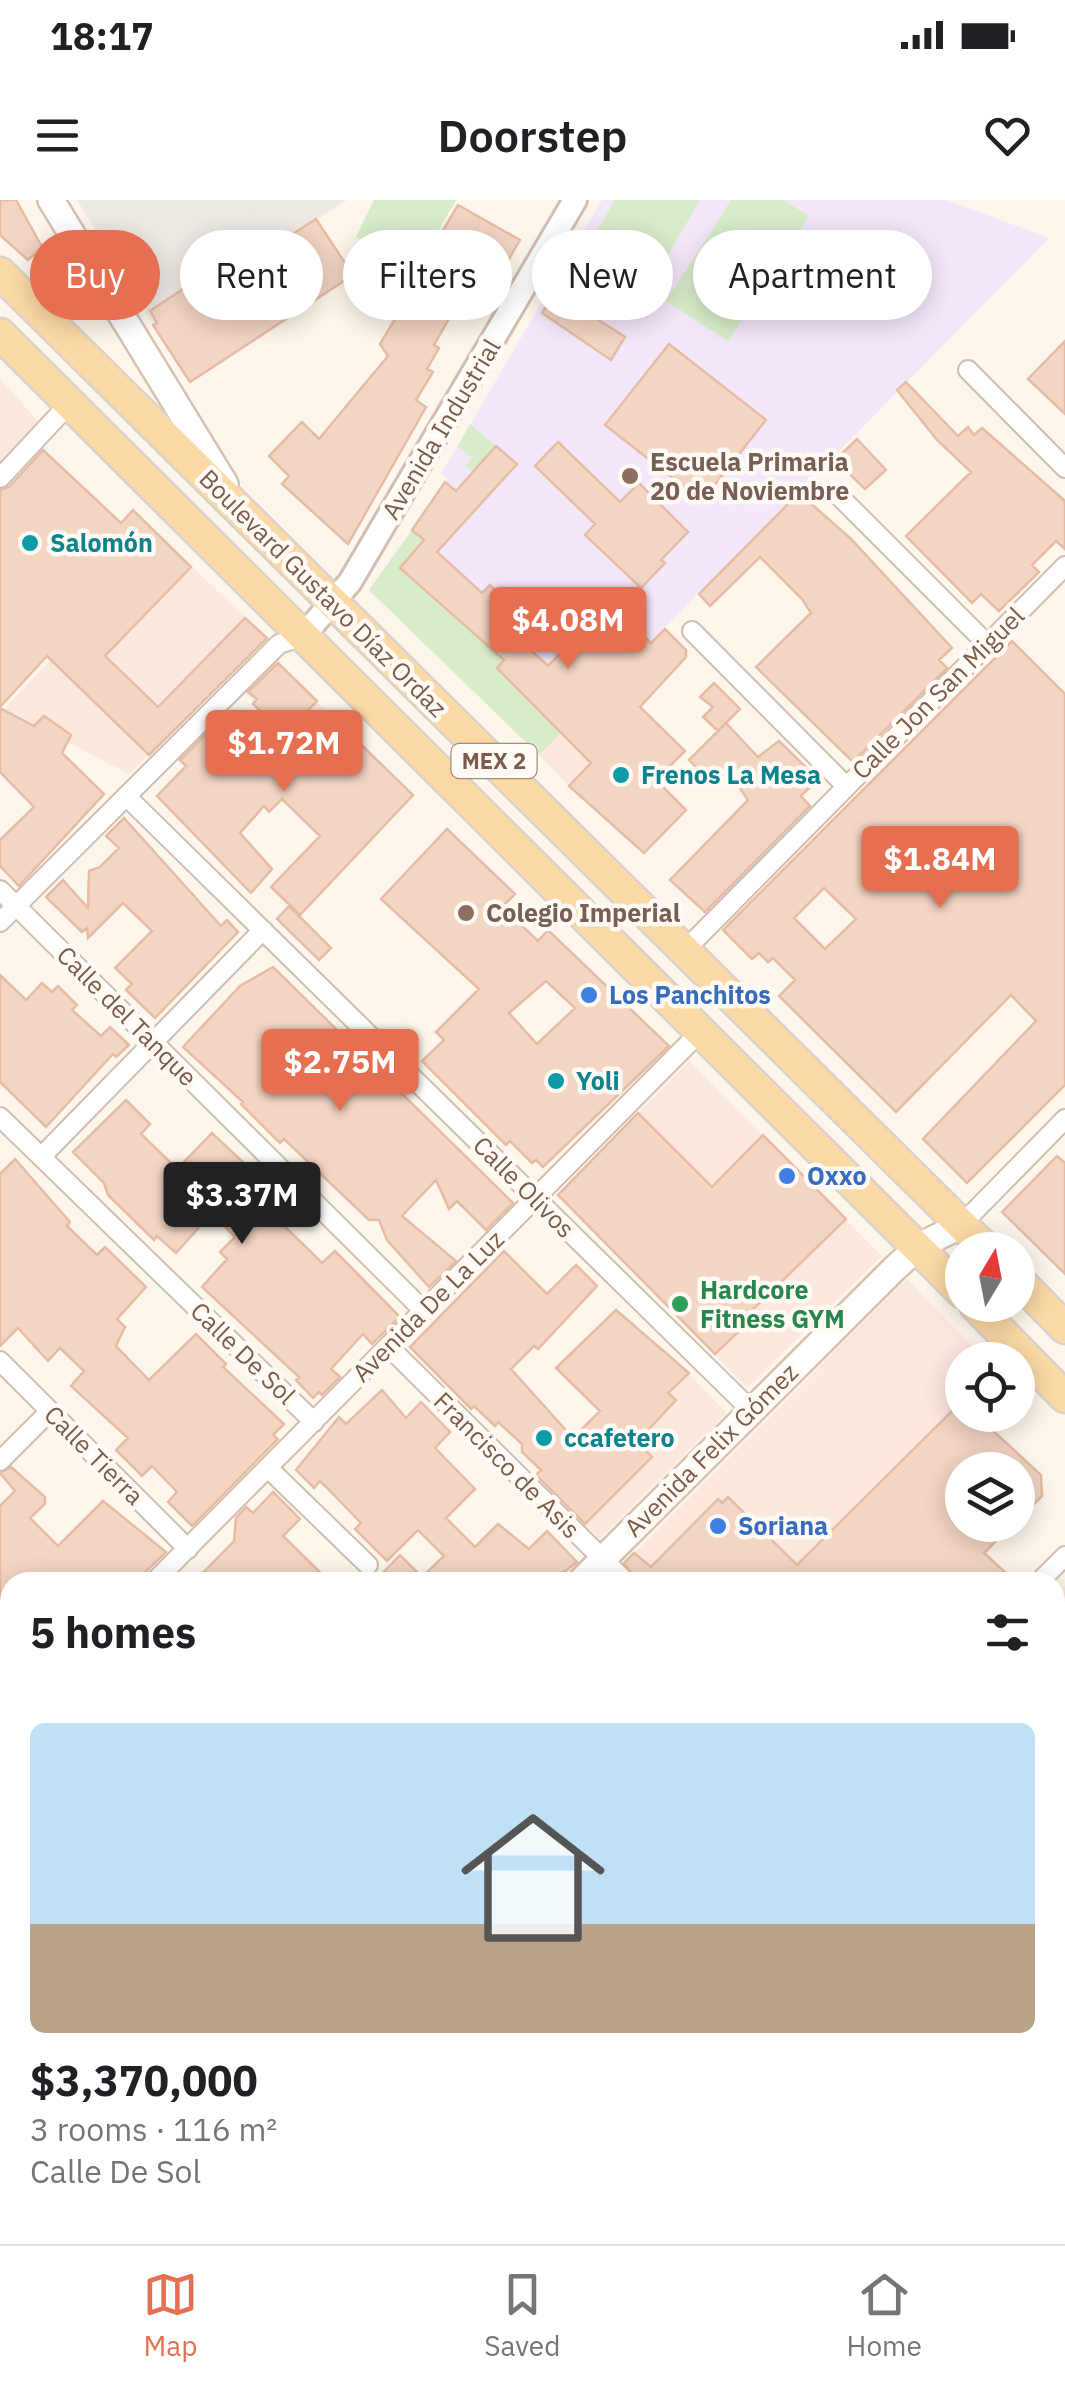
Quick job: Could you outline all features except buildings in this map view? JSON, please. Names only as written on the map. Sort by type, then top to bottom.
[{"type":"main road","points":[[52,200],[246,518]]},
{"type":"main road","name":"Boulevard Gustavo Díaz Ordaz","points":[[0,274],[970,1232]]},
{"type":"main road","name":"Boulevard Gustavo Díaz Ordaz","points":[[0,334],[945,1275]]},
{"type":"main road","name":"Avenida Felix Gómez","points":[[590,1572],[918,1247],[962,1224]]},
{"type":"main road","points":[[1035,1297],[1065,1328]]},
{"type":"main road","points":[[992,1322],[1065,1397]]},
{"type":"street","name":"Avenida Industrial","points":[[304,636],[334,604],[575,200]]},
{"type":"street","points":[[968,370],[1065,468]]},
{"type":"street","points":[[0,478],[69,404]]},
{"type":"street","points":[[837,494],[986,644]]},
{"type":"street","name":"Calle Jon San Miguel","points":[[686,950],[1065,566]]},
{"type":"street","points":[[692,631],[846,786]]},
{"type":"street","points":[[0,922],[279,644],[304,636]]},
{"type":"street","name":"Calle Olivos","points":[[126,796],[751,1410]]},
{"type":"street","name":"Calle del Tanque","points":[[0,890],[424,1311]]},
{"type":"street","points":[[41,1157],[263,930]]},
{"type":"street","name":"Avenida De La Luz","points":[[164,1572],[702,1030]]},
{"type":"street","name":"Calle De Sol","points":[[0,1117],[314,1422]]},
{"type":"street","name":"Avenida Felix Gómez","points":[[962,1224],[1065,1120]]},
{"type":"street","name":"Francisco de Asis","points":[[389,1346],[615,1572]]},
{"type":"street","name":"Calle Tierra","points":[[0,1362],[188,1549]]},
{"type":"street","points":[[0,1461],[50,1411]]},
{"type":"street","points":[[268,1468],[368,1565]]},
{"type":"shaded area","points":[[77,200],[347,200],[300,230],[180,230],[180,308],[153,325],[150,320],[160,320],[160,230],[95,230]]},
{"type":"shaded area","name":"Escuela Primaria 20 de Noviembre","points":[[602,200],[946,200],[1049,238],[539,755],[369,590],[448,479],[441,474],[532,319],[673,320],[673,230],[584,230]]},
{"type":"shaded area","points":[[0,379],[39,422],[0,465]]},
{"type":"shaded area","points":[[165,541],[267,638],[129,774],[4,709]]},
{"type":"shaded area","points":[[276,662],[344,728],[278,795],[249,769],[285,735],[245,692]]},
{"type":"shaded area","points":[[612,681],[644,710],[569,786],[539,755]]},
{"type":"shaded area","points":[[689,1061],[882,1256],[747,1388],[558,1195]]},
{"type":"shaded area","points":[[907,1279],[968,1342],[945,1342],[945,1432],[986,1432],[966,1452],[945,1452],[945,1473],[922,1496],[945,1517],[945,1542],[972,1542],[1004,1572],[629,1572],[622,1565]]},
{"type":"shaded area","points":[[664,1349],[727,1413],[599,1539],[536,1475]]},
{"type":"green space","points":[[374,200],[456,200],[439,230],[359,230]]},
{"type":"green space","points":[[615,200],[700,200],[673,246],[673,230],[598,230]]},
{"type":"green space","points":[[731,200],[783,200],[809,216],[800,230],[712,230]]},
{"type":"green space","points":[[693,259],[693,318],[673,306],[673,290]]},
{"type":"green space","points":[[695,320],[742,320],[728,341]]},
{"type":"green space","points":[[470,424],[496,446],[472,472],[465,466],[472,458],[458,446]]},
{"type":"green space","points":[[412,530],[424,540],[401,568],[504,660],[497,668],[563,731],[539,755],[369,590]]},
{"type":"place","name":"Escuela Primaria 20 de Noviembre","points":[[630,476]]},
{"type":"place","name":"Salomón","points":[[30,543]]},
{"type":"place","name":"Frenos La Mesa","points":[[621,775]]},
{"type":"place","name":"Colegio Imperial","points":[[466,913]]},
{"type":"place","name":"Los Panchitos","points":[[589,995]]},
{"type":"place","name":"Yoli","points":[[556,1081]]},
{"type":"place","name":"Oxxo","points":[[787,1176]]},
{"type":"place","name":"Hardcore Fitness GYM","points":[[680,1304]]},
{"type":"place","name":"ccafetero","points":[[544,1438]]},
{"type":"place","name":"Soriana","points":[[718,1526]]}]
